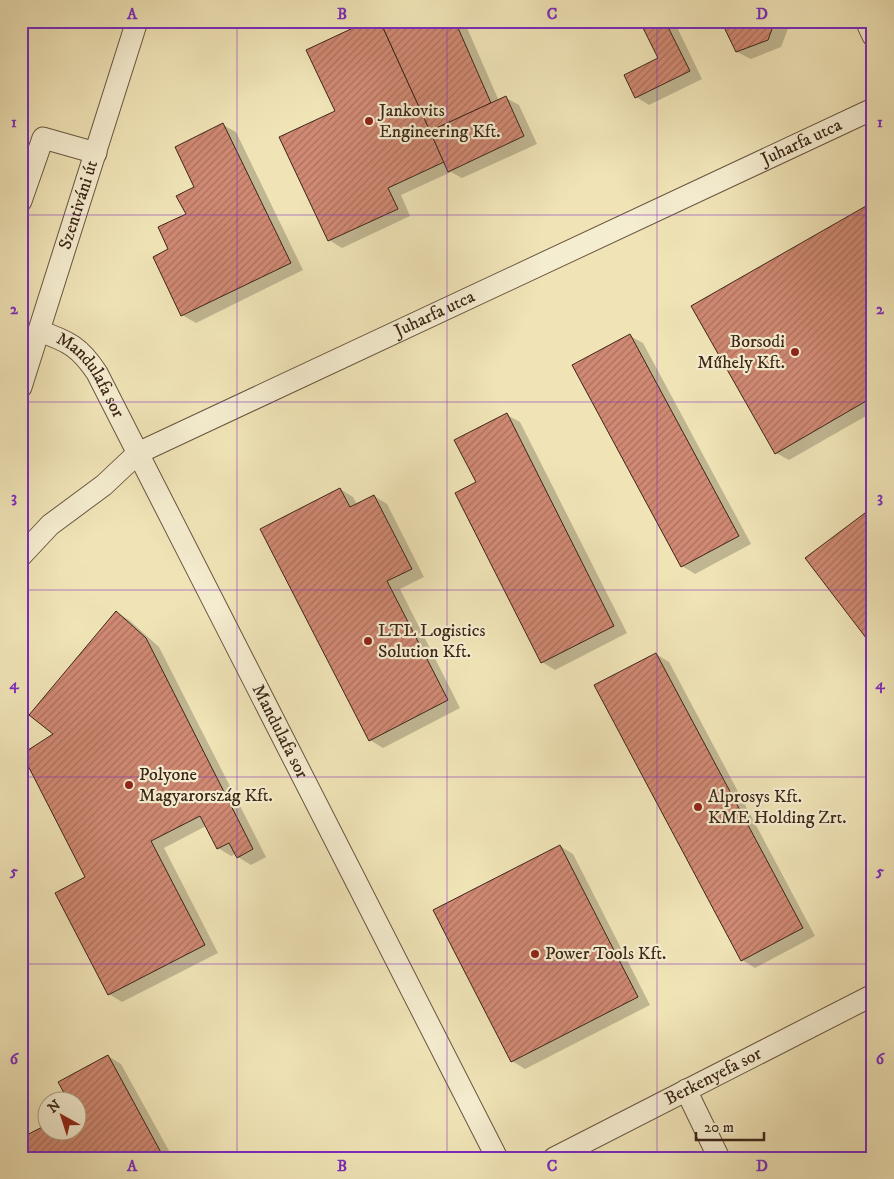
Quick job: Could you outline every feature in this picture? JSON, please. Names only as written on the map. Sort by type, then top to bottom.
[{"type":"street","name":"Szentiváni út","points":[[21,388],[137,21]]},
{"type":"street","points":[[866,21],[873,36]]},
{"type":"street","name":"Juharfa utca","points":[[21,556],[50,524],[104,485],[138,453],[873,109]]},
{"type":"street","points":[[21,201],[43,138],[96,153]]},
{"type":"street","name":"Mandulafa sor","points":[[39,330],[65,340],[88,360],[138,453],[497,1158]]},
{"type":"street","name":"Berkenyefa sor","points":[[554,1158],[873,995]]},
{"type":"street","points":[[686,1090],[719,1158]]},
{"type":"building","name":"Jankovits Engineering Kft.","points":[[368,21],[380,21],[444,162],[388,188],[398,209],[328,241],[279,137],[335,111],[306,50]]},
{"type":"building","points":[[380,21],[455,21],[491,103],[430,131]]},
{"type":"building","points":[[653,21],[665,21],[690,71],[635,98],[624,75],[658,58],[642,26]]},
{"type":"building","points":[[721,21],[775,21],[768,40],[736,52]]},
{"type":"building","points":[[506,96],[524,136],[448,172],[430,131]]},
{"type":"building","points":[[223,123],[291,263],[181,316],[153,257],[168,249],[158,227],[186,214],[176,196],[194,187],[175,147]]},
{"type":"building","name":"Borsodi Műhely Kft.","points":[[866,206],[873,218],[873,397],[775,454],[691,306]]},
{"type":"building","points":[[630,334],[739,536],[681,567],[572,365]]},
{"type":"building","points":[[507,413],[614,626],[541,663],[455,493],[476,482],[454,440]]},
{"type":"building","name":"LTL Logistics Solution Kft.","points":[[340,488],[350,507],[374,495],[412,569],[387,581],[448,700],[369,741],[260,529]]},
{"type":"building","points":[[873,507],[873,647],[805,558]]},
{"type":"building","name":"Polyone Magyarország Kft.","points":[[116,611],[146,638],[253,849],[237,858],[229,843],[217,849],[200,816],[151,841],[205,945],[108,995],[55,893],[85,877],[22,754],[53,734],[29,715]]},
{"type":"building","name":"Alprosys Kft. KME Holding Zrt.","points":[[656,653],[803,928],[741,961],[594,685]]},
{"type":"building","name":"Power Tools Kft.","points":[[560,845],[638,997],[511,1062],[433,910]]},
{"type":"building","points":[[108,1055],[164,1158],[21,1158],[21,1138],[38,1129],[38,1142],[88,1142],[88,1092],[64,1092],[58,1082]]},
{"type":"building","points":[[873,1147],[873,1158],[857,1158],[856,1156]]},
{"type":"place","name":"Jankovits Engineering Kft.","points":[[369,121]]},
{"type":"place","name":"Borsodi Műhely Kft.","points":[[795,352]]},
{"type":"place","name":"LTL Logistics Solution Kft.","points":[[368,641]]},
{"type":"place","name":"Polyone Magyarország Kft.","points":[[129,785]]},
{"type":"place","name":"Alprosys Kft. KME Holding Zrt.","points":[[698,807]]},
{"type":"place","name":"Power Tools Kft.","points":[[535,954]]}]
